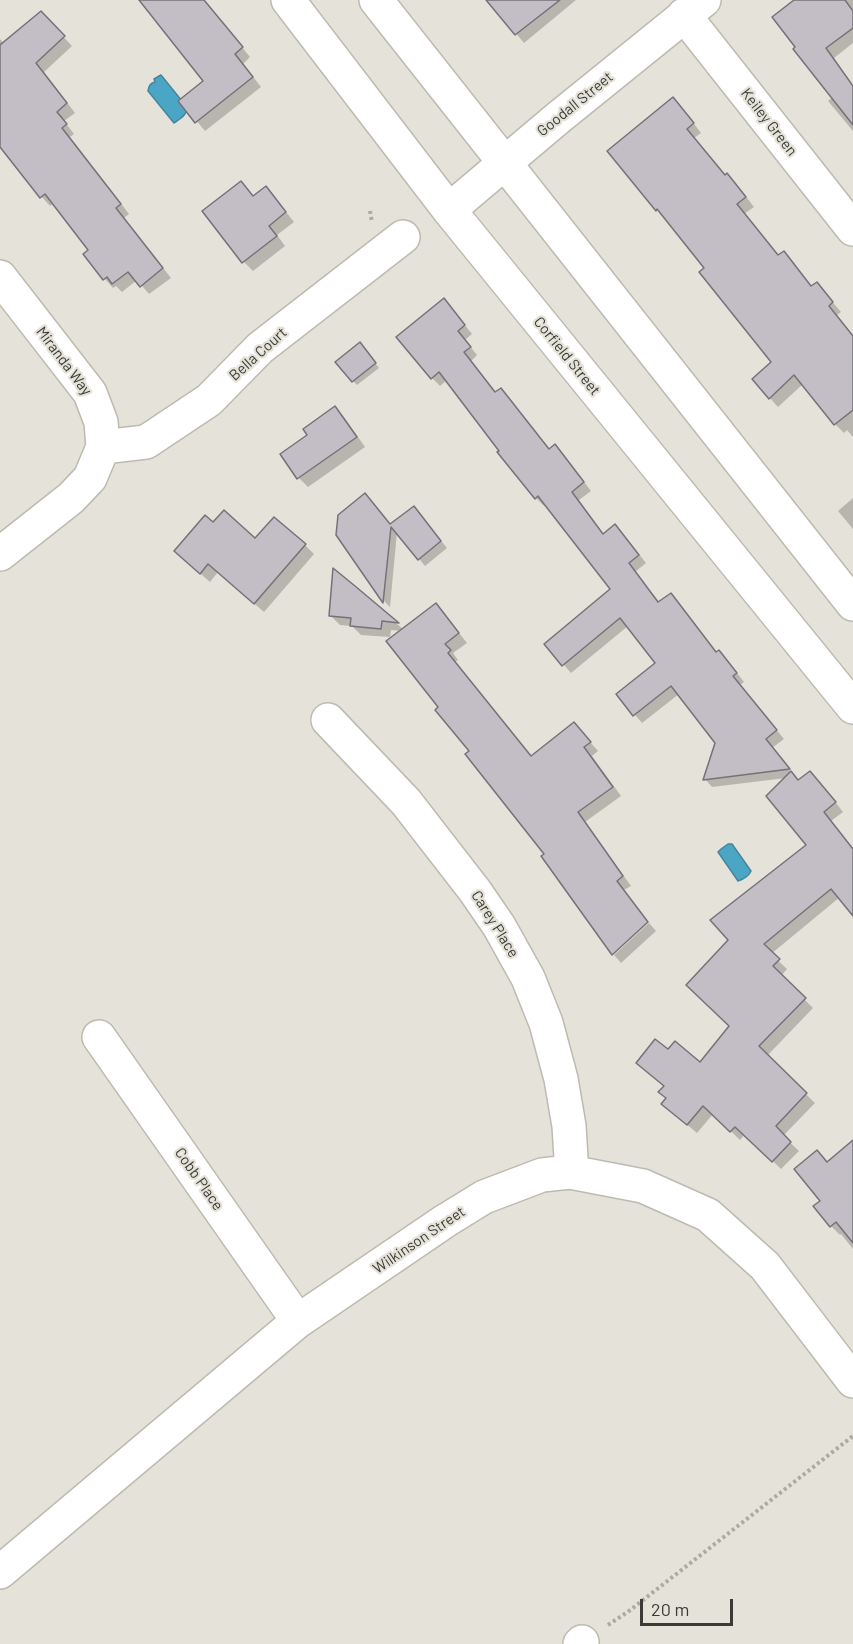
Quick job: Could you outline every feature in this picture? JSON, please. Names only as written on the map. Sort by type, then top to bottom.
[{"type":"street","name":"Corfield Street","points":[[288,0],[449,210],[853,707]]},
{"type":"street","points":[[376,0],[853,604]]},
{"type":"street","name":"Goodall Street","points":[[449,210],[694,7]]},
{"type":"street","name":"Keiley Green","points":[[694,7],[853,229]]},
{"type":"street","name":"Bella Court","points":[[103,447],[146,442],[209,400],[260,348],[403,237]]},
{"type":"street","name":"Miranda Way","points":[[0,277],[90,393],[101,422],[103,447],[90,478],[71,498],[0,554]]},
{"type":"street","name":"Carey Place","points":[[328,720],[406,801],[499,926],[528,978],[546,1023],[561,1079],[569,1126],[570,1172]]},
{"type":"street","name":"Cobb Place","points":[[99,1037],[298,1321]]},
{"type":"street","name":"Wilkinson Street","points":[[0,1572],[298,1321],[484,1197],[542,1175],[570,1172],[643,1186],[708,1215],[765,1266],[853,1381]]},
{"type":"path","points":[[581,1643],[629,1611],[853,1436]]},
{"type":"water","points":[[161,75],[187,109],[185,114],[174,123],[148,91],[150,85],[155,82],[154,79]]},
{"type":"water","points":[[728,844],[732,844],[751,871],[738,881],[718,852]]},
{"type":"building","points":[[139,0],[204,0],[243,47],[235,54],[253,77],[195,123],[178,101],[203,81]]},
{"type":"building","points":[[486,0],[560,0],[515,35]]},
{"type":"building","points":[[794,0],[845,0],[853,11],[853,28],[826,48],[853,86],[853,125],[793,49],[795,47],[772,17]]},
{"type":"building","points":[[41,11],[65,36],[36,63],[67,103],[57,112],[67,124],[62,128],[121,204],[116,208],[163,268],[140,287],[128,272],[112,284],[107,277],[103,280],[83,254],[88,250],[45,194],[40,198],[0,147],[0,45]]},
{"type":"building","points":[[673,97],[694,123],[687,129],[746,197],[737,204],[778,255],[784,251],[811,286],[817,282],[833,302],[829,306],[853,336],[853,410],[834,425],[794,375],[769,399],[752,379],[771,362],[699,272],[704,268],[607,151]]},
{"type":"building","points":[[241,181],[253,196],[266,186],[286,212],[269,226],[277,236],[242,263],[202,211]]},
{"type":"building","points":[[444,298],[465,325],[458,331],[471,347],[464,352],[495,392],[501,388],[549,449],[555,444],[584,482],[572,492],[603,534],[615,524],[639,555],[629,563],[658,602],[671,593],[716,652],[719,650],[737,673],[733,676],[777,730],[766,739],[790,769],[703,780],[715,743],[671,686],[633,716],[616,694],[655,663],[620,618],[562,666],[544,644],[610,589],[538,496],[535,499],[497,452],[499,451],[439,372],[431,379],[396,337]]},
{"type":"building","points":[[360,342],[376,363],[352,382],[335,362]]},
{"type":"building","points":[[335,406],[357,437],[297,479],[280,454],[307,435],[303,429]]},
{"type":"building","points":[[365,493],[390,524],[414,506],[441,541],[418,560],[391,527],[383,603],[336,535],[338,515]]},
{"type":"building","points":[[224,510],[255,538],[274,517],[306,544],[254,604],[208,564],[200,574],[174,551],[205,515],[213,522]]},
{"type":"building","points":[[333,568],[399,623],[382,621],[381,629],[350,626],[351,618],[329,616]]},
{"type":"building","points":[[436,603],[459,633],[445,644],[451,650],[448,653],[531,756],[574,722],[591,742],[584,747],[613,787],[578,812],[623,876],[617,881],[648,922],[612,955],[541,856],[544,854],[465,754],[469,751],[435,710],[438,707],[386,641]]},
{"type":"building","points":[[791,771],[798,780],[810,771],[836,802],[824,812],[853,849],[853,916],[831,889],[764,944],[780,959],[773,966],[806,998],[759,1046],[807,1093],[776,1126],[791,1142],[772,1162],[735,1127],[730,1132],[703,1106],[687,1125],[661,1104],[666,1098],[658,1092],[664,1086],[636,1063],[655,1039],[668,1049],[675,1041],[700,1062],[729,1026],[686,985],[728,940],[710,920],[806,845],[766,796]]},
{"type":"building","points":[[853,1140],[853,1243],[836,1222],[830,1227],[813,1206],[820,1201],[794,1169],[817,1150],[827,1162]]}]
